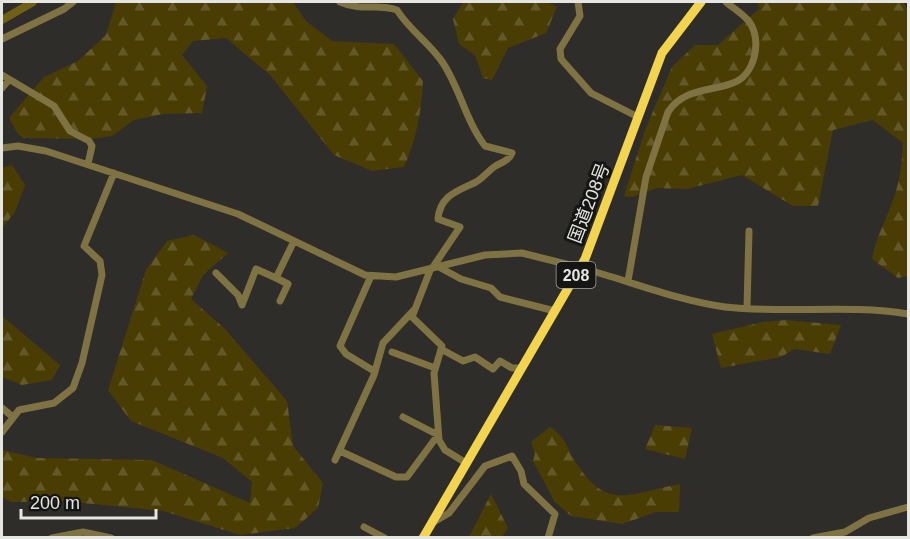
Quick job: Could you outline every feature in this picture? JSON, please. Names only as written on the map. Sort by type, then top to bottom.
[{"type":"highway","name":"国道208号","points":[[423,537],[594,241],[662,53],[701,2]]},
{"type":"street","points":[[2,39],[64,9],[73,2]]},
{"type":"street","points":[[340,2],[358,9],[378,6],[398,10],[411,30],[444,64],[472,128],[485,146],[512,153],[509,159],[494,166],[483,178],[452,191],[446,198],[438,219],[460,227],[434,267],[414,310],[412,320],[438,339],[442,346],[435,368],[438,435],[442,447],[466,463]]},
{"type":"street","points":[[578,2],[580,16],[560,49],[561,59],[591,93],[638,117]]},
{"type":"street","points":[[628,281],[646,177],[668,112],[674,103],[690,93],[736,82],[750,68],[754,57],[755,34],[750,22],[726,2]]},
{"type":"street","points":[[2,75],[8,81],[54,106],[70,130],[89,141],[92,146],[88,164]]},
{"type":"street","points":[[2,88],[8,81]]},
{"type":"street","points":[[2,148],[18,146],[46,151],[238,214],[371,276],[396,277],[485,255],[522,254],[570,264],[700,302],[747,308],[846,309],[909,314]]},
{"type":"street","points":[[2,432],[19,410],[54,403],[73,388],[82,363],[102,275],[100,261],[84,246],[114,173]]},
{"type":"street","points":[[747,308],[749,231]]},
{"type":"street","points":[[276,278],[294,241]]},
{"type":"street","points":[[434,267],[461,279],[491,288],[500,297],[555,311]]},
{"type":"street","points":[[216,273],[238,295],[242,305],[256,270],[276,278],[288,284],[280,301]]},
{"type":"street","points":[[371,276],[340,346],[346,354],[374,371]]},
{"type":"street","points":[[335,460],[374,371],[383,343],[414,310]]},
{"type":"street","points":[[441,349],[463,361],[475,357],[493,369],[500,361],[512,368],[522,368]]},
{"type":"street","points":[[392,352],[435,368]]},
{"type":"street","points":[[2,408],[13,417]]},
{"type":"street","points":[[403,417],[426,431],[438,435]]},
{"type":"street","points":[[340,451],[396,477],[407,477],[438,435]]},
{"type":"street","points":[[432,523],[450,513],[485,466],[512,456],[521,471],[524,484],[555,514],[548,537]]},
{"type":"street","points":[[813,537],[845,529],[869,518],[909,507]]},
{"type":"street","points":[[364,527],[385,537]]},
{"type":"street","points":[[52,537],[83,532],[111,537]]},
{"type":"green space","points":[[116,2],[293,2],[306,21],[332,41],[394,44],[423,81],[418,125],[404,167],[372,171],[334,155],[270,75],[226,38],[193,41],[182,55],[207,86],[202,113],[163,114],[134,120],[112,136],[91,139],[24,138],[18,134],[9,118],[44,77],[78,61],[106,35]]},
{"type":"green space","points":[[463,2],[548,2],[557,7],[546,33],[508,48],[492,80],[483,78],[475,55],[459,44],[453,19]]},
{"type":"green space","points":[[757,2],[903,2],[908,11],[908,276],[898,278],[872,259],[897,186],[903,143],[873,120],[833,130],[818,206],[793,206],[742,175],[687,189],[657,188],[632,197],[624,196],[645,130],[672,67],[695,45],[718,45],[760,8]]},
{"type":"green space","points":[[12,165],[25,185],[15,212],[2,228],[2,168]]},
{"type":"green space","points":[[194,235],[228,253],[203,275],[191,299],[225,329],[287,401],[293,446],[323,483],[318,508],[295,528],[240,535],[163,511],[63,501],[11,502],[2,497],[2,450],[37,458],[152,460],[250,503],[252,482],[223,458],[131,421],[108,390],[146,270],[167,241]]},
{"type":"green space","points":[[2,316],[60,365],[52,380],[22,385],[2,377]]},
{"type":"green space","points":[[786,320],[841,325],[830,354],[794,349],[781,357],[721,368],[712,334],[763,322]]},
{"type":"green space","points":[[655,425],[692,428],[685,459],[645,449]]},
{"type":"green space","points":[[550,427],[564,440],[588,479],[600,489],[611,494],[623,495],[680,484],[679,512],[656,512],[622,524],[571,516],[555,502],[533,461],[535,453],[531,442]]},
{"type":"green space","points":[[491,494],[508,528],[502,537],[469,537]]},
{"type":"waterway","points":[[2,20],[33,2]]}]
